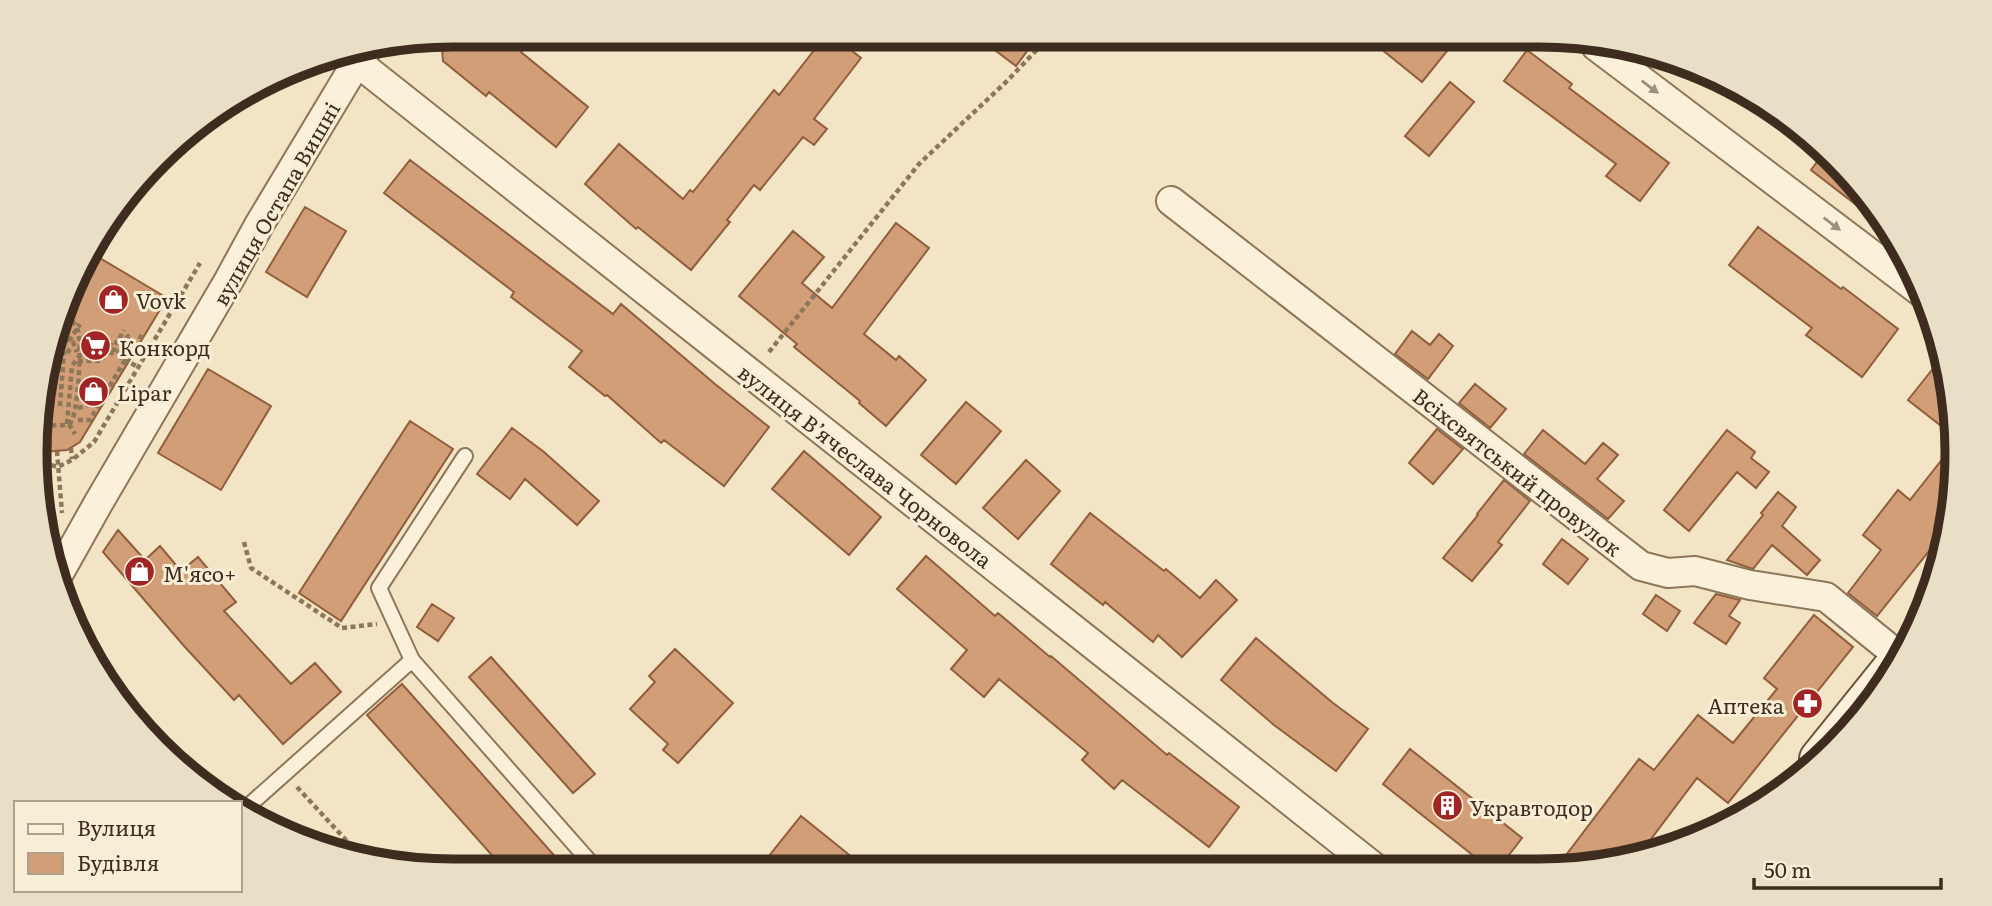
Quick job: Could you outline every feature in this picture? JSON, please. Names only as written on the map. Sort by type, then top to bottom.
[{"type":"street","points":[[1605,53],[1906,280]]},
{"type":"street","name":"вулиця Вʼячеслава Чорновола","points":[[364,57],[1365,859]]},
{"type":"street","name":"вулиця Остапа Вишні","points":[[63,565],[259,225],[361,58]]},
{"type":"street","name":"Всіхсвятський провулок","points":[[1171,201],[1641,566],[1668,573],[1695,571],[1826,597],[1893,651]]},
{"type":"lane","points":[[465,456],[379,588],[412,660],[588,859]]},
{"type":"lane","points":[[250,804],[412,660]]},
{"type":"path","points":[[769,352],[919,164],[1040,47]]},
{"type":"path","points":[[47,464],[58,467],[72,460],[94,442],[200,263]]},
{"type":"path","points":[[70,319],[79,333],[76,353],[81,406]]},
{"type":"path","points":[[75,434],[69,423],[80,324]]},
{"type":"path","points":[[48,426],[55,428],[69,423],[81,406],[83,376],[69,325]]},
{"type":"path","points":[[62,352],[76,353],[101,361],[113,341],[117,342],[124,330]]},
{"type":"path","points":[[109,347],[127,357],[139,337]]},
{"type":"path","points":[[63,342],[76,353]]},
{"type":"path","points":[[62,352],[119,353]]},
{"type":"path","points":[[52,406],[62,352]]},
{"type":"path","points":[[61,406],[62,352]]},
{"type":"path","points":[[119,353],[117,355],[140,365]]},
{"type":"path","points":[[48,426],[81,424],[78,420],[90,420],[125,360],[119,353]]},
{"type":"path","points":[[71,448],[72,460]]},
{"type":"path","points":[[57,451],[62,519]]},
{"type":"path","points":[[244,542],[251,568],[342,628],[369,626],[394,619]]},
{"type":"path","points":[[284,774],[351,846]]},
{"type":"building","points":[[442,47],[525,47],[521,52],[588,107],[556,147],[489,92],[486,96],[443,61]]},
{"type":"building","points":[[817,47],[847,47],[861,58],[814,119],[827,129],[814,145],[803,137],[760,190],[754,185],[727,220],[730,222],[691,270],[638,227],[636,229],[585,184],[619,144],[683,199],[690,190],[693,192],[774,90],[779,95]]},
{"type":"building","points":[[991,47],[1030,47],[1016,66]]},
{"type":"building","points":[[1381,47],[1450,47],[1422,82]]},
{"type":"building","points":[[1527,50],[1572,84],[1569,88],[1669,163],[1640,201],[1606,176],[1616,164],[1504,81]]},
{"type":"building","points":[[1450,82],[1474,102],[1429,156],[1405,136]]},
{"type":"building","points":[[1819,159],[1865,211],[1811,170]]},
{"type":"building","points":[[410,160],[613,314],[621,304],[769,427],[724,486],[664,440],[661,443],[607,395],[569,367],[582,351],[511,297],[514,292],[384,193]]},
{"type":"building","points":[[305,207],[346,231],[307,297],[266,272]]},
{"type":"building","points":[[896,223],[929,248],[864,334],[896,360],[899,356],[926,380],[886,426],[794,347],[797,344],[739,296],[793,231],[824,257],[802,283],[832,308]]},
{"type":"building","points":[[1758,227],[1898,329],[1862,377],[1806,335],[1812,328],[1729,265]]},
{"type":"building","name":"Конкорд","points":[[98,257],[167,298],[80,442],[67,450],[47,452],[55,374],[78,298]]},
{"type":"building","points":[[1412,331],[1430,345],[1439,334],[1453,346],[1428,379],[1395,354]]},
{"type":"building","points":[[1935,366],[1944,428],[1908,400]]},
{"type":"building","points":[[208,369],[271,406],[221,490],[158,453]]},
{"type":"building","points":[[1475,384],[1506,409],[1490,428],[1459,403]]},
{"type":"building","points":[[966,402],[1001,431],[956,484],[921,455]]},
{"type":"building","points":[[410,421],[453,449],[341,621],[299,593]]},
{"type":"building","points":[[512,428],[544,452],[599,501],[577,525],[525,479],[510,499],[477,474]]},
{"type":"building","points":[[1437,429],[1463,449],[1433,484],[1409,463]]},
{"type":"building","points":[[1543,430],[1585,464],[1603,443],[1618,455],[1597,479],[1624,501],[1608,519],[1524,454]]},
{"type":"building","points":[[1727,430],[1755,452],[1751,458],[1769,472],[1756,488],[1737,472],[1689,531],[1664,510]]},
{"type":"building","points":[[804,451],[881,517],[849,555],[772,489]]},
{"type":"building","points":[[1945,456],[1941,506],[1934,545],[1877,616],[1848,593],[1881,550],[1863,535],[1898,490],[1910,500]]},
{"type":"building","points":[[1026,460],[1060,491],[1018,539],[983,508]]},
{"type":"building","points":[[1504,480],[1530,501],[1498,542],[1502,545],[1472,581],[1443,558]]},
{"type":"building","points":[[1778,492],[1796,507],[1782,526],[1820,560],[1807,575],[1772,545],[1753,569],[1727,560]]},
{"type":"building","points":[[1090,513],[1164,571],[1166,569],[1200,598],[1216,580],[1237,600],[1182,657],[1158,635],[1153,642],[1105,602],[1103,605],[1051,564]]},
{"type":"building","points":[[118,530],[145,560],[160,546],[181,571],[198,557],[236,602],[224,611],[291,684],[315,663],[341,692],[283,744],[239,695],[234,700],[103,552]]},
{"type":"building","points":[[1562,539],[1588,559],[1568,584],[1543,564]]},
{"type":"building","points":[[926,556],[995,616],[998,613],[1051,656],[1167,755],[1169,753],[1239,807],[1209,847],[1122,780],[1114,789],[1082,760],[1088,753],[999,679],[984,697],[951,669],[967,650],[897,589]]},
{"type":"building","points":[[1716,594],[1740,600],[1729,616],[1740,623],[1726,644],[1694,623]]},
{"type":"building","points":[[1656,595],[1680,611],[1667,631],[1643,614]]},
{"type":"building","points":[[432,604],[454,618],[438,641],[417,627]]},
{"type":"building","points":[[1814,615],[1853,647],[1728,803],[1697,778],[1647,844],[1564,858],[1639,759],[1654,770],[1698,715],[1733,743],[1777,689],[1764,678]]},
{"type":"building","points":[[1256,638],[1368,729],[1336,771],[1274,725],[1221,680]]},
{"type":"building","points":[[675,649],[733,703],[678,763],[663,750],[668,744],[630,709],[655,682],[649,676]]},
{"type":"building","points":[[491,657],[595,774],[573,793],[469,677]]},
{"type":"building","points":[[402,684],[557,859],[495,859],[367,715]]},
{"type":"building","name":"Укравтодор","points":[[1410,749],[1522,838],[1506,859],[1478,859],[1383,784]]},
{"type":"building","points":[[801,816],[854,859],[772,859],[769,856]]},
{"type":"place","name":"Vovk","points":[[113,299]]},
{"type":"place","name":"Конкорд","points":[[96,346]]},
{"type":"place","name":"Lipar","points":[[94,391]]},
{"type":"place","name":"М'ясо+","points":[[140,572]]},
{"type":"place","name":"Аптека","points":[[1807,704]]},
{"type":"place","name":"Укравтодор","points":[[1447,806]]}]
